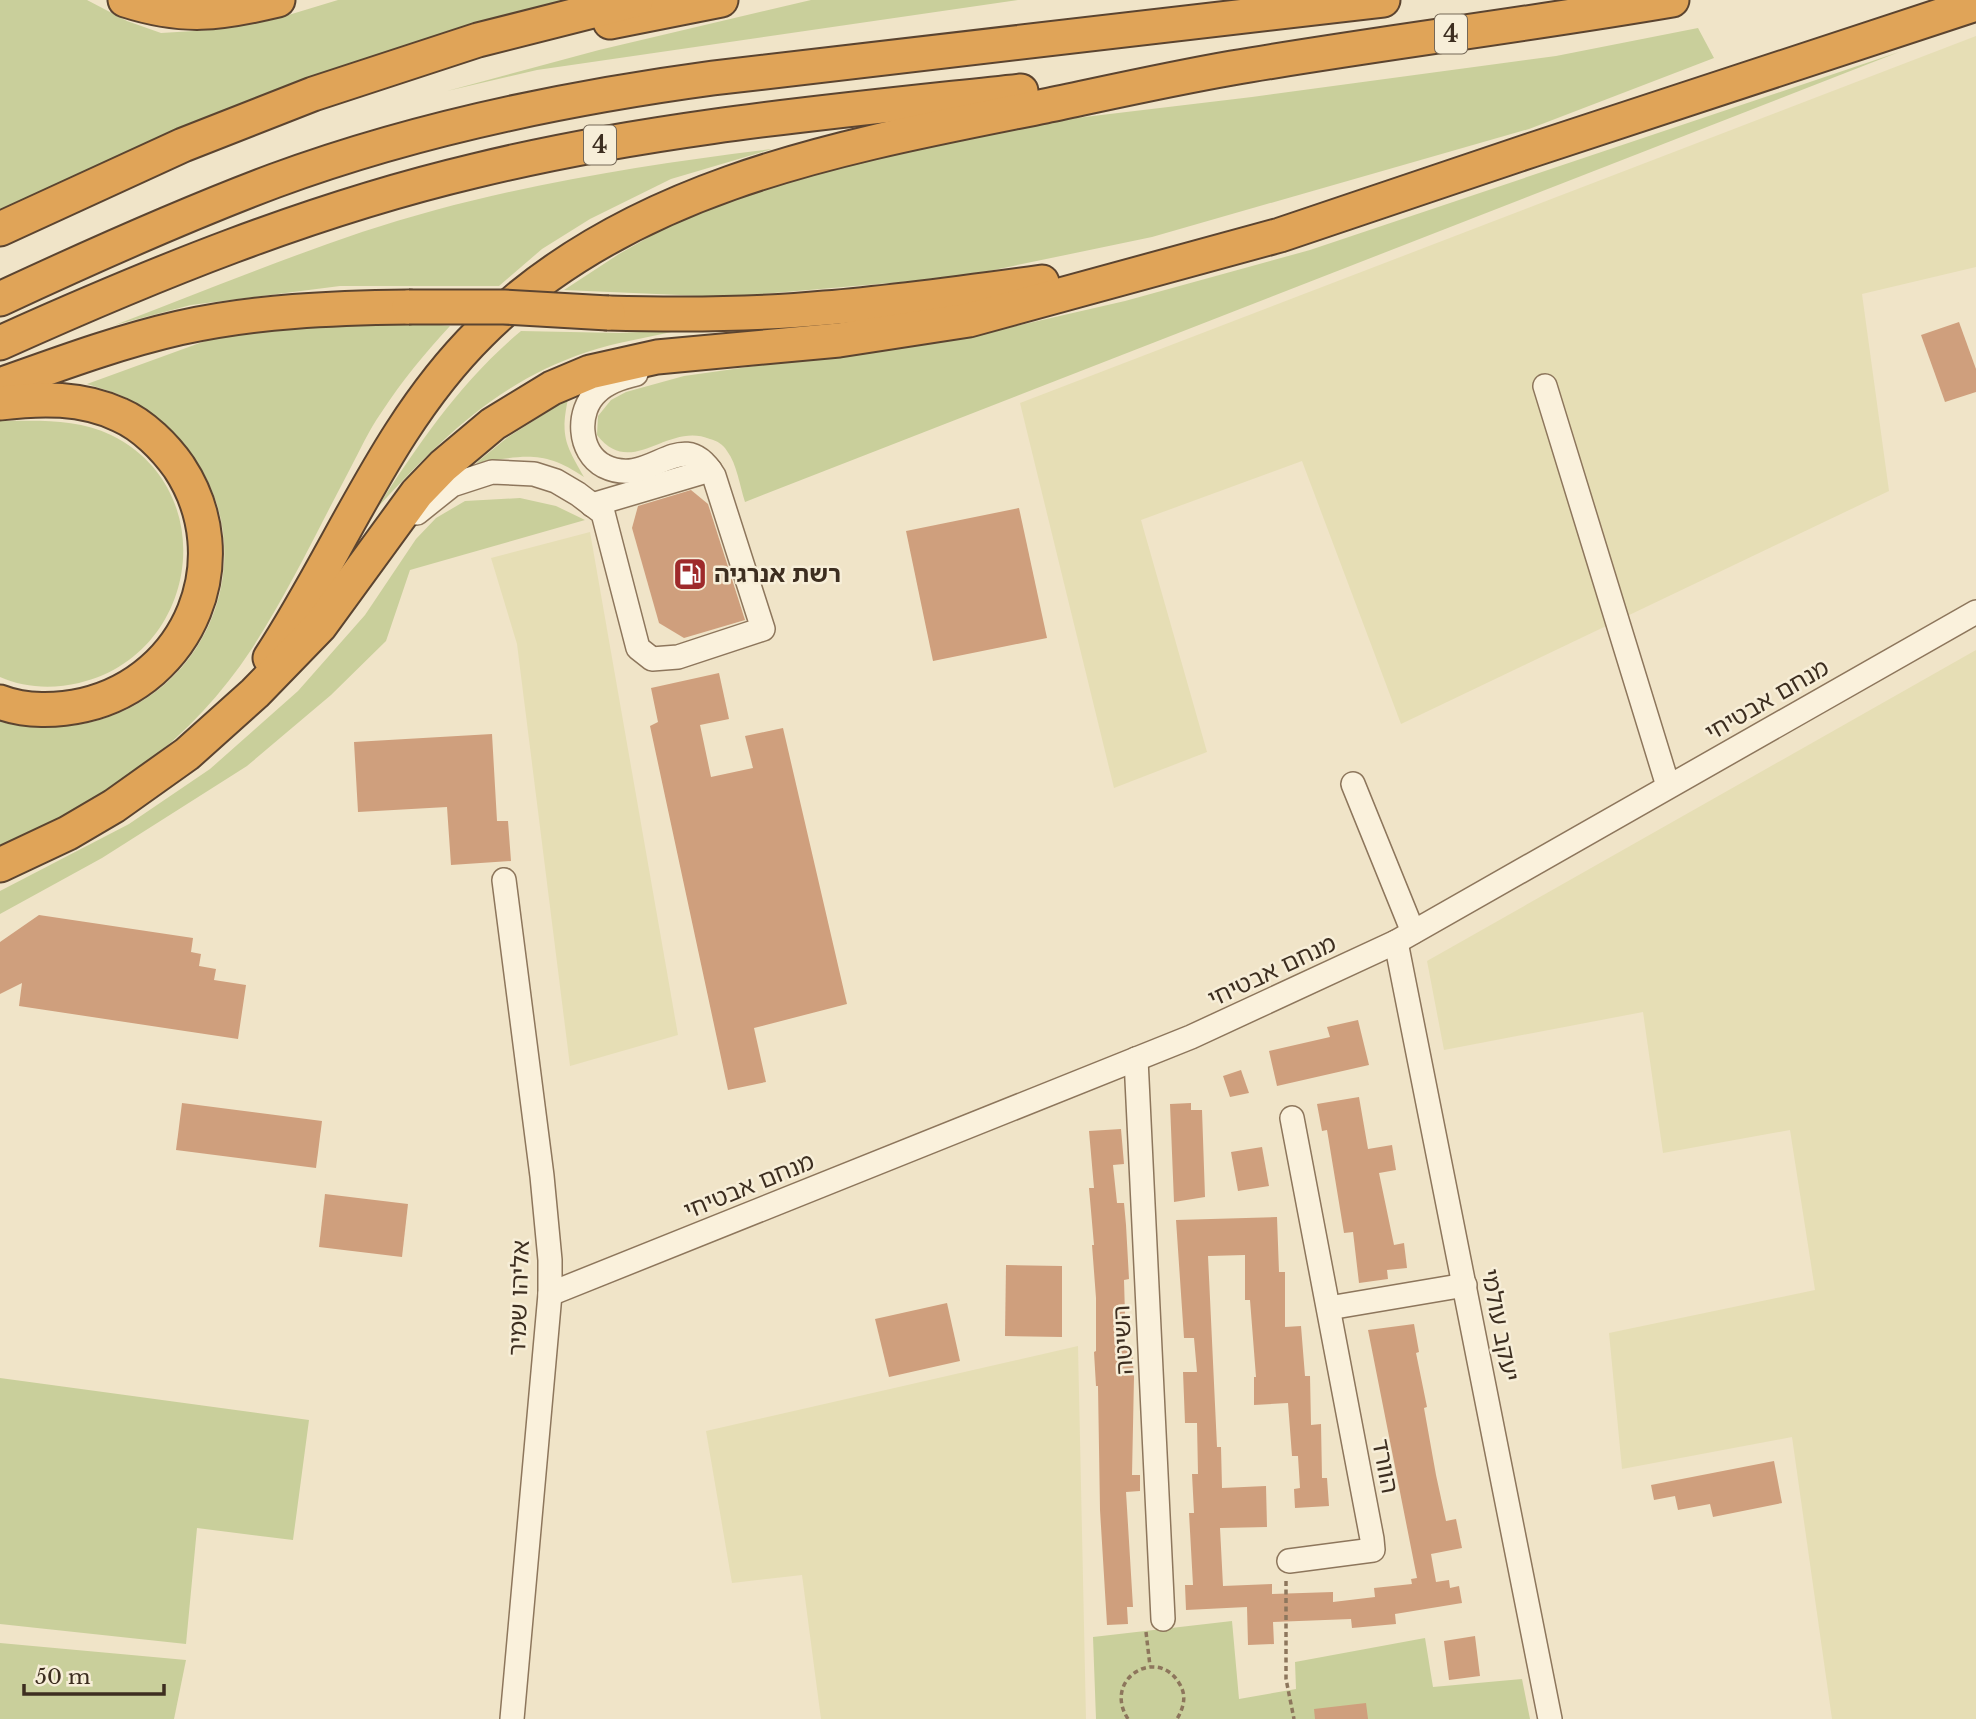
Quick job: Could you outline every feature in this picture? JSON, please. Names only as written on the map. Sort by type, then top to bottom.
[{"type":"highway","points":[[125,0],[173,13],[197,13],[239,9],[278,0]]},
{"type":"highway","points":[[0,229],[250,117],[397,65],[478,40],[636,0]]},
{"type":"highway","points":[[478,40],[621,20],[720,0]]},
{"type":"highway","points":[[887,58],[1183,0]]},
{"type":"highway","name":"4","points":[[0,299],[116,246],[275,181],[417,136],[500,115],[652,87],[1383,0]]},
{"type":"highway","name":"4","points":[[0,343],[81,307],[328,212],[474,171],[609,143],[758,119],[1229,69],[1672,0]]},
{"type":"highway","points":[[1532,150],[1928,0]]},
{"type":"highway","points":[[0,865],[68,833],[114,806],[187,754],[285,664],[320,626],[416,493],[461,449],[518,407],[552,387],[590,372],[657,357],[839,340],[969,320],[1280,235],[1976,4]]},
{"type":"highway","points":[[230,714],[283,638],[371,482],[424,398],[453,360],[482,330],[532,287],[566,263],[614,233],[669,207],[725,183],[804,159],[870,141],[1229,69]]},
{"type":"highway","points":[[0,385],[114,346],[179,328],[285,311],[409,306],[503,307],[608,313],[734,314],[888,303],[1145,268],[1210,255]]},
{"type":"highway","points":[[0,403],[55,400],[77,402],[122,415],[155,439],[171,456],[193,491],[203,524],[205,558],[201,597],[186,631],[172,651],[138,682],[118,695],[70,708],[25,708],[0,702]]},
{"type":"street","points":[[358,573],[402,526],[430,500],[452,485],[492,472],[534,474],[556,481],[603,513],[638,648],[652,659],[678,657],[763,629],[706,463],[696,455],[682,454],[633,472],[620,472],[602,465],[592,456],[582,425],[586,405],[598,391],[622,378],[675,363],[736,351]]},
{"type":"street","points":[[1545,386],[1668,786]]},
{"type":"street","points":[[592,505],[710,470]]},
{"type":"street","name":"מנחם אבטיחי","points":[[550,1294],[1136,1059],[1268,1002],[1405,937],[1976,612]]},
{"type":"street","name":"יעקב עולמי","points":[[1353,784],[1405,937],[1465,1285],[1550,1719]]},
{"type":"street","name":"אליהו שמיר","points":[[504,880],[542,1176],[550,1260],[550,1294],[512,1719]]},
{"type":"street","name":"השיטה","points":[[1136,1059],[1163,1619]]},
{"type":"street","name":"הוורד","points":[[1289,1561],[1373,1550],[1292,1118]]},
{"type":"street","points":[[1329,1308],[1465,1285]]},
{"type":"path","points":[[1289,1561],[1286,1578],[1286,1679],[1294,1719]]},
{"type":"path","points":[[1150,1667],[1144,1621],[1163,1619]]},
{"type":"path","points":[[1128,1719],[1120,1701],[1121,1690],[1132,1674],[1150,1667],[1169,1671],[1182,1687],[1182,1709],[1177,1719]]},
{"type":"shaded area","points":[[1976,36],[1976,267],[1862,294],[1889,491],[1401,724],[1302,461],[1141,520],[1207,752],[1114,788],[1020,403]]},
{"type":"shaded area","points":[[590,532],[678,1035],[570,1066],[517,644],[491,558]]},
{"type":"shaded area","points":[[1976,650],[1976,1719],[1832,1719],[1792,1437],[1622,1469],[1609,1333],[1815,1290],[1790,1130],[1663,1153],[1643,1012],[1444,1050],[1427,961]]},
{"type":"shaded area","points":[[1078,1346],[1086,1719],[821,1719],[802,1575],[732,1583],[706,1431]]},
{"type":"green space","points":[[0,0],[87,0],[127,21],[161,33],[210,30],[272,20],[338,0],[576,0],[0,215]]},
{"type":"green space","points":[[811,0],[1018,0],[537,70],[447,91],[599,50]]},
{"type":"green space","points":[[1698,28],[1714,58],[1529,129],[1152,237],[960,277],[726,297],[564,290],[619,254],[702,207],[869,159],[1051,121],[1556,56]]},
{"type":"green space","points":[[1899,52],[745,502],[736,469],[720,443],[694,436],[679,437],[637,451],[623,452],[610,447],[597,435],[598,416],[611,400],[626,392],[684,376],[981,334],[1125,301],[1310,250]]},
{"type":"green space","points":[[772,149],[671,179],[590,219],[542,249],[499,286],[340,286],[191,305],[115,325],[331,243],[412,216],[565,180]]},
{"type":"green space","points":[[397,321],[450,326],[414,368],[377,420],[278,606],[227,683],[201,714],[141,768],[73,812],[0,846],[0,722],[73,726],[134,706],[181,669],[212,619],[224,562],[217,503],[187,448],[132,401],[87,384],[208,340],[276,328]]},
{"type":"green space","points":[[681,330],[587,352],[525,380],[497,397],[447,437],[377,508],[442,414],[479,371],[521,331],[619,333]]},
{"type":"green space","points":[[568,399],[566,440],[584,477],[570,468],[544,458],[520,457],[476,463],[508,437]]},
{"type":"green space","points":[[0,421],[70,423],[111,435],[147,460],[170,493],[182,530],[182,569],[171,607],[150,640],[119,667],[79,683],[39,686],[0,677]]},
{"type":"green space","points":[[520,498],[556,506],[585,520],[410,570],[386,641],[331,695],[247,766],[102,858],[0,914],[0,891],[129,824],[210,769],[298,691],[365,615],[416,539],[436,518],[465,501]]},
{"type":"green space","points":[[0,1378],[309,1420],[293,1540],[197,1528],[186,1644],[0,1624]]},
{"type":"green space","points":[[1232,1621],[1239,1699],[1296,1689],[1295,1662],[1425,1638],[1433,1687],[1522,1679],[1530,1719],[1096,1719],[1093,1637]]},
{"type":"green space","points":[[0,1643],[186,1660],[174,1719],[0,1719]]},
{"type":"building","points":[[1959,322],[1976,369],[1976,392],[1945,402],[1921,335]]},
{"type":"building","name":"רשת אנרגיה","points":[[691,490],[708,504],[745,620],[684,638],[659,623],[632,528],[638,506]]},
{"type":"building","points":[[1019,508],[1047,638],[933,661],[906,531]]},
{"type":"building","points":[[719,673],[729,719],[700,725],[711,777],[753,768],[745,736],[783,728],[847,1004],[754,1028],[766,1082],[728,1090],[650,726],[658,722],[651,688]]},
{"type":"building","points":[[492,734],[497,821],[508,821],[511,861],[451,865],[447,807],[358,812],[354,742]]},
{"type":"building","points":[[39,915],[193,938],[191,952],[201,954],[199,966],[216,969],[214,980],[246,985],[238,1039],[19,1006],[22,983],[0,994],[0,942]]},
{"type":"building","points":[[1358,1020],[1369,1065],[1277,1086],[1269,1051],[1330,1037],[1327,1027]]},
{"type":"building","points":[[1241,1070],[1249,1093],[1230,1097],[1223,1076]]},
{"type":"building","points":[[1359,1097],[1368,1149],[1392,1145],[1396,1170],[1379,1173],[1394,1245],[1404,1243],[1407,1268],[1387,1270],[1388,1279],[1359,1283],[1353,1232],[1344,1233],[1327,1130],[1322,1131],[1317,1104]]},
{"type":"building","points":[[182,1103],[322,1121],[316,1168],[176,1150]]},
{"type":"building","points":[[1191,1103],[1191,1110],[1202,1110],[1205,1197],[1174,1202],[1170,1104]]},
{"type":"building","points":[[1121,1129],[1124,1164],[1113,1165],[1117,1203],[1124,1203],[1126,1225],[1129,1279],[1124,1280],[1126,1350],[1132,1349],[1134,1377],[1132,1475],[1140,1475],[1140,1491],[1126,1492],[1133,1607],[1127,1607],[1128,1624],[1107,1625],[1100,1510],[1098,1386],[1094,1352],[1096,1298],[1089,1188],[1094,1188],[1089,1131]]},
{"type":"building","points":[[1262,1147],[1269,1186],[1238,1191],[1231,1152]]},
{"type":"building","points":[[325,1194],[408,1204],[402,1257],[319,1247]]},
{"type":"building","points":[[1277,1217],[1279,1272],[1285,1272],[1285,1327],[1301,1326],[1305,1376],[1310,1376],[1311,1425],[1321,1424],[1322,1478],[1327,1478],[1329,1506],[1295,1508],[1294,1489],[1300,1488],[1298,1456],[1292,1456],[1288,1403],[1254,1405],[1256,1377],[1250,1300],[1245,1300],[1245,1255],[1208,1256],[1217,1447],[1221,1447],[1222,1488],[1266,1486],[1267,1527],[1220,1528],[1223,1586],[1272,1584],[1272,1594],[1333,1592],[1333,1602],[1375,1597],[1374,1588],[1412,1584],[1411,1579],[1417,1578],[1368,1330],[1414,1324],[1419,1352],[1416,1353],[1427,1407],[1424,1408],[1436,1475],[1446,1521],[1456,1519],[1462,1548],[1431,1554],[1436,1582],[1449,1580],[1450,1588],[1459,1586],[1462,1603],[1395,1614],[1396,1624],[1352,1628],[1351,1619],[1273,1622],[1274,1644],[1248,1645],[1247,1607],[1186,1610],[1185,1585],[1193,1585],[1189,1513],[1194,1513],[1192,1474],[1198,1474],[1197,1423],[1185,1423],[1183,1372],[1197,1372],[1194,1338],[1184,1338],[1176,1220]]},
{"type":"building","points":[[1006,1265],[1062,1266],[1062,1337],[1005,1336]]},
{"type":"building","points":[[947,1303],[960,1361],[889,1377],[875,1319]]},
{"type":"building","points":[[1774,1461],[1782,1503],[1713,1517],[1710,1504],[1678,1510],[1675,1496],[1654,1500],[1651,1485]]},
{"type":"building","points":[[1475,1636],[1480,1676],[1449,1680],[1444,1641]]},
{"type":"building","points":[[1366,1703],[1368,1719],[1315,1719],[1314,1709]]},
{"type":"place","name":"רשת אנרגיה","points":[[690,574]]}]
